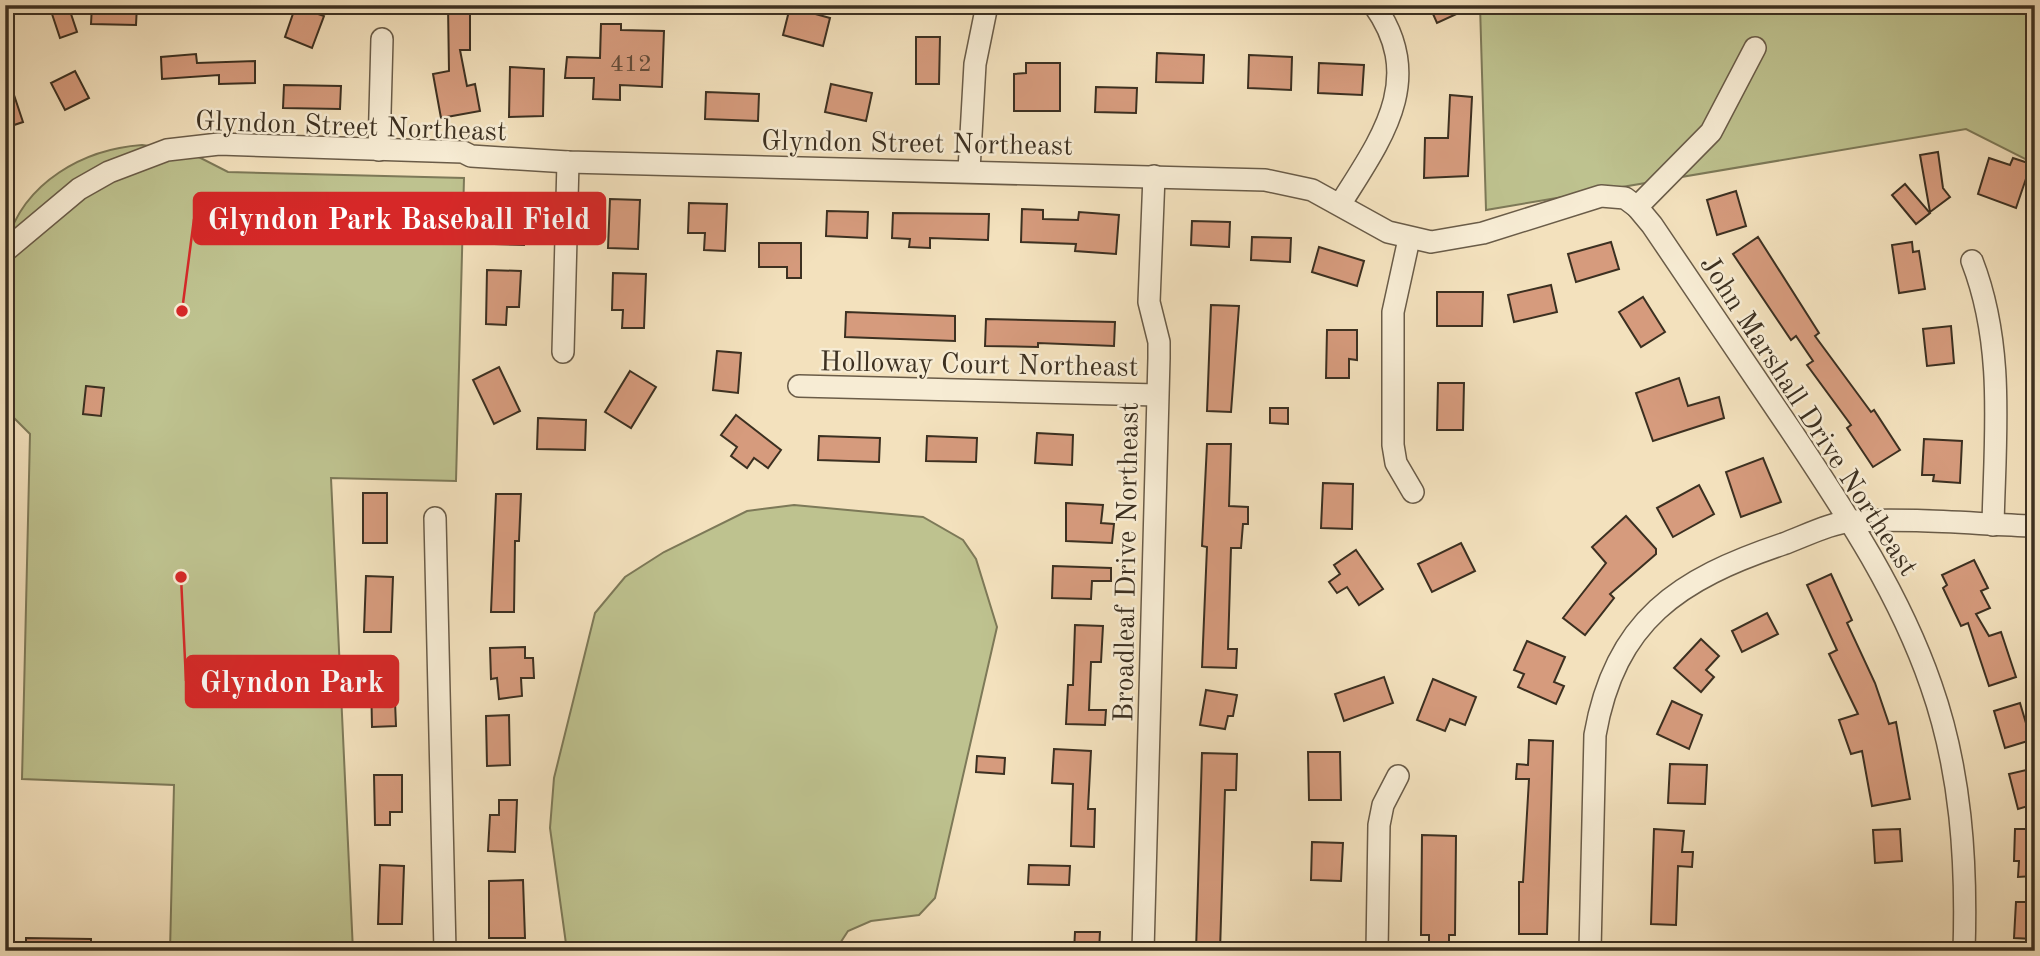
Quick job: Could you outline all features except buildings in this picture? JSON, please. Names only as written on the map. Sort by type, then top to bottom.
[{"type":"street","points":[[969,170],[975,64],[987,5]]},
{"type":"street","points":[[1340,204],[1374,151],[1398,93],[1397,56],[1390,34],[1374,5]]},
{"type":"street","points":[[379,150],[382,39]]},
{"type":"street","points":[[1637,207],[1711,132],[1755,48]]},
{"type":"street","name":"Glyndon Street Northeast","points":[[5,251],[79,189],[108,172],[167,150],[219,144],[463,152],[471,156],[568,162],[969,170],[1284,182],[1312,190],[1388,232],[1409,239],[1450,240],[1483,233],[1601,196],[1625,198],[1637,207]]},
{"type":"street","points":[[563,352],[568,162]]},
{"type":"street","name":"Broadleaf Drive Northeast","points":[[1143,951],[1159,342],[1149,302],[1154,176]]},
{"type":"street","name":"John Marshall Drive Northeast","points":[[1637,207],[1660,236],[1851,521],[1891,590],[1914,638],[1946,738],[1963,842],[1964,951]]},
{"type":"street","points":[[1409,239],[1392,312],[1392,445],[1396,463],[1413,492]]},
{"type":"street","points":[[1972,261],[1987,308],[1994,343],[1997,382],[1993,524]]},
{"type":"street","name":"Holloway Court Northeast","points":[[799,386],[1157,395]]},
{"type":"street","points":[[435,519],[445,951]]},
{"type":"street","points":[[1590,951],[1595,735],[1605,690],[1621,656],[1636,632],[1657,609],[1705,573],[1851,521],[2035,526]]},
{"type":"street","points":[[1377,951],[1379,825],[1383,804],[1398,776]]},
{"type":"green space","points":[[1480,5],[2035,5],[2035,164],[1966,129],[1486,210]]},
{"type":"green space","points":[[142,145],[187,151],[228,172],[464,178],[456,481],[331,478],[353,951],[170,951],[174,785],[22,779],[30,434],[5,409],[4,269],[7,242],[15,221],[27,202],[59,172],[99,153]]},
{"type":"green space","points":[[794,505],[923,517],[963,540],[976,559],[997,627],[935,898],[919,915],[871,921],[848,931],[835,951],[567,951],[550,828],[554,778],[595,613],[625,577],[664,552],[747,511]]},
{"type":"place","name":"Glyndon Park Baseball Field","points":[[182,311]]},
{"type":"place","name":"Glyndon Park","points":[[181,577]]}]
